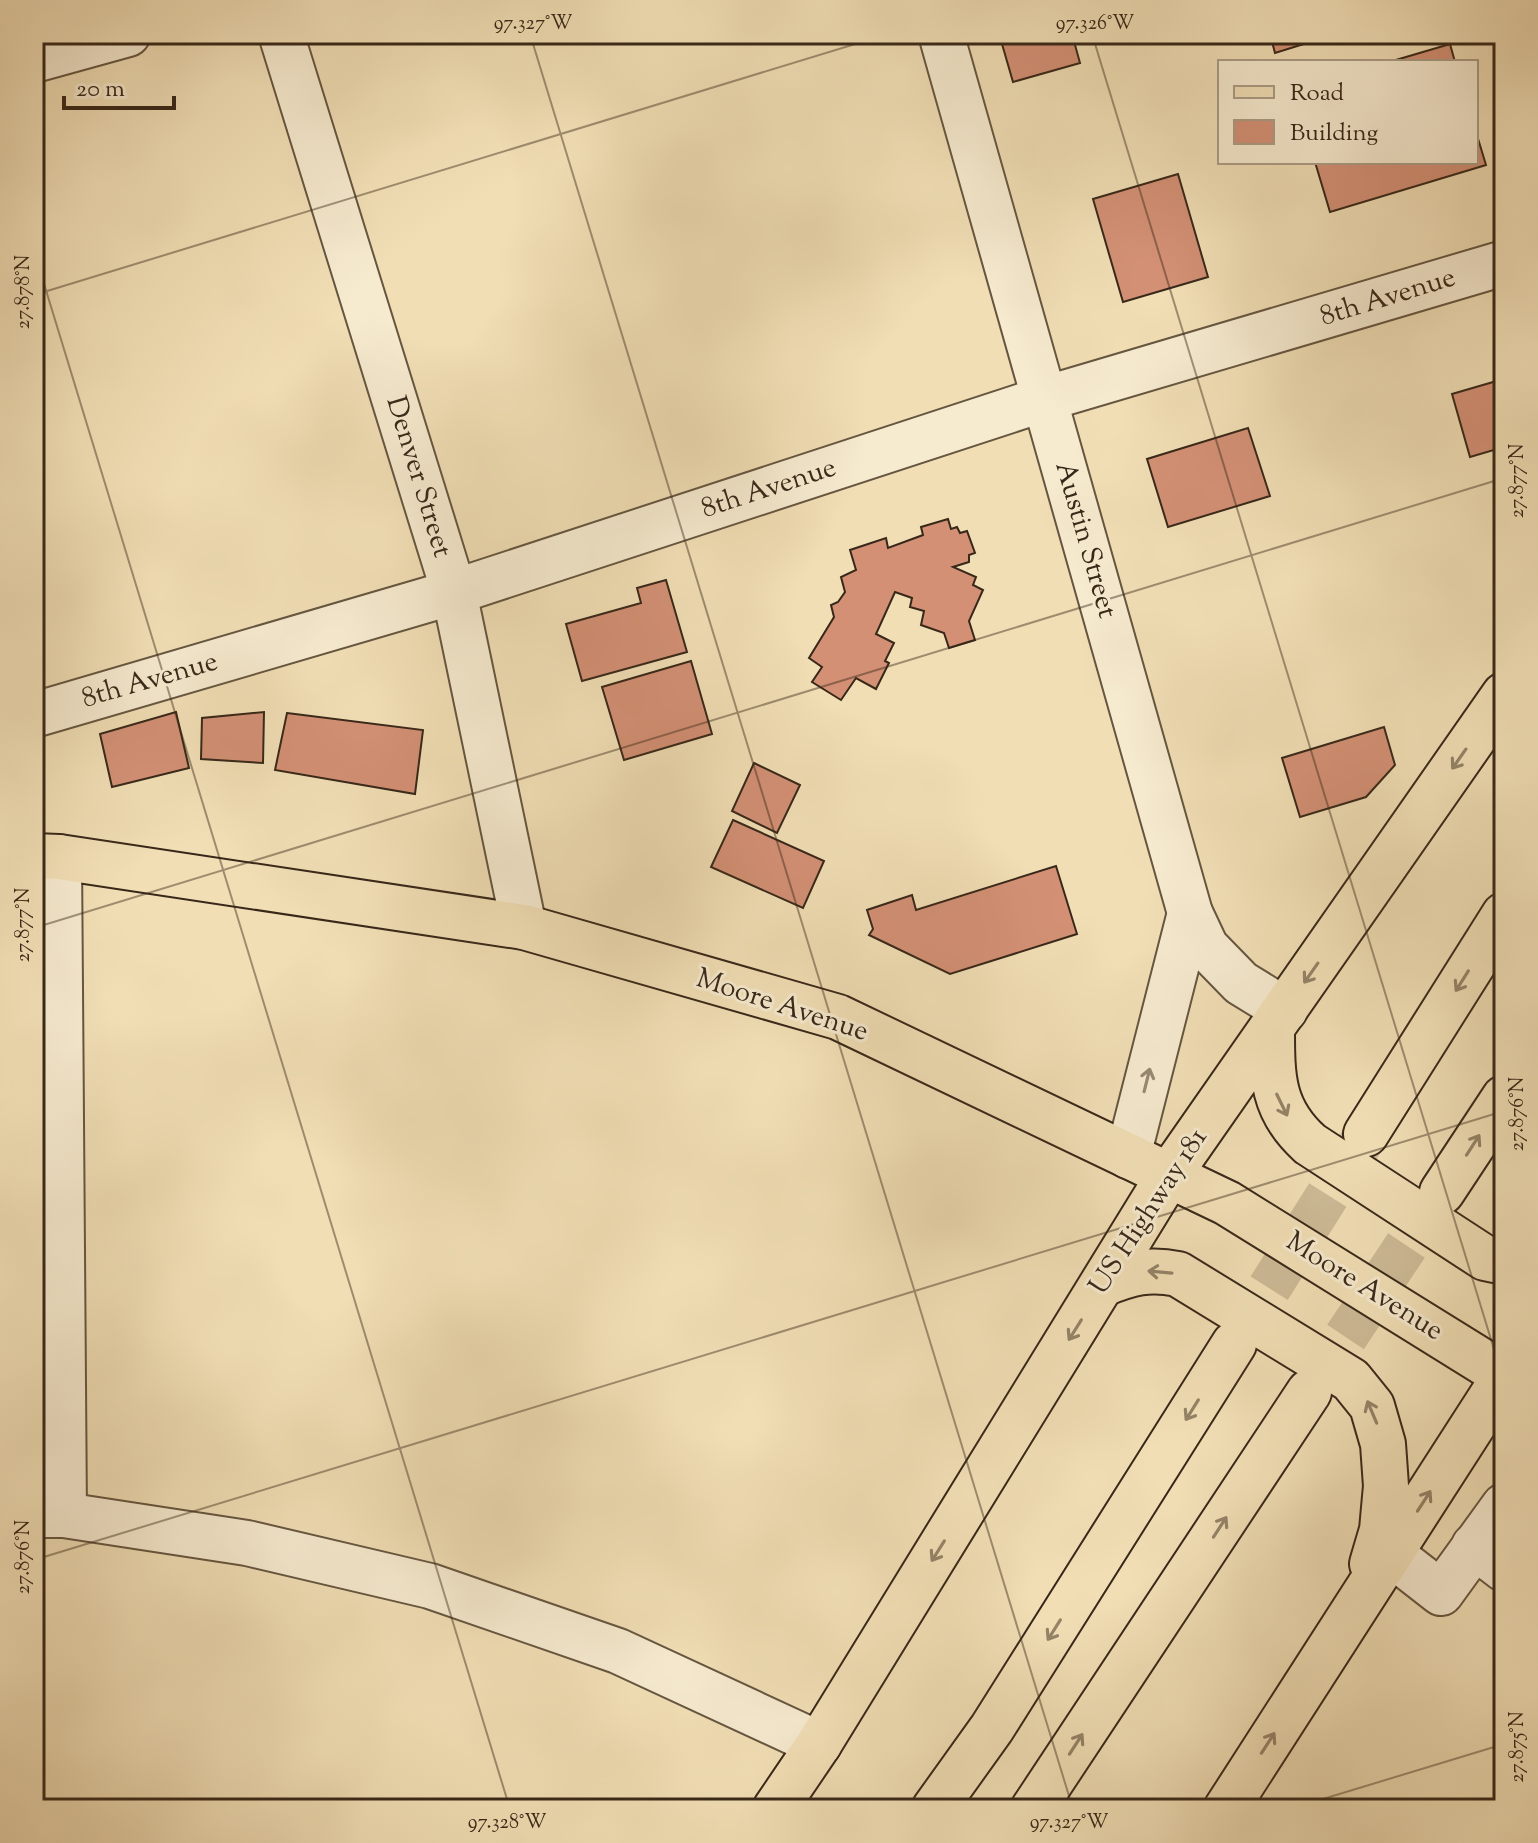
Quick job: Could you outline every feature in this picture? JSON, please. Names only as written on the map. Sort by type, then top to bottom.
[{"type":"main road","name":"US Highway 181","points":[[775,1809],[819,1744],[1169,1175],[1504,695]]},
{"type":"main road","name":"Moore Avenue","points":[[46,856],[524,927],[838,1017],[1227,1203],[1504,1376]]},
{"type":"main road","points":[[1366,1134],[1504,915]]},
{"type":"main road","points":[[1278,1019],[1273,1085],[1278,1100],[1298,1133],[1310,1144],[1485,1258],[1504,1262]]},
{"type":"main road","points":[[1442,1192],[1504,1098]]},
{"type":"main road","points":[[1103,1284],[1132,1273],[1157,1270],[1178,1274],[1351,1380],[1372,1406],[1383,1444],[1386,1486],[1382,1530],[1362,1597]]},
{"type":"main road","points":[[934,1809],[992,1728],[1234,1344]]},
{"type":"main road","points":[[1226,1809],[1504,1376]]},
{"type":"main road","points":[[1033,1809],[1309,1392]]},
{"type":"street","points":[[34,60],[128,34]]},
{"type":"street","name":"Denver Street","points":[[281,34],[454,592],[524,927]]},
{"type":"street","name":"Austin Street","points":[[941,34],[1190,913],[1206,947],[1278,1019]]},
{"type":"street","name":"8th Avenue","points":[[34,715],[454,592],[1044,399],[1504,263]]},
{"type":"street","points":[[46,856],[49,1515],[247,1543],[430,1586],[618,1651],[819,1744]]},
{"type":"street","points":[[1128,1156],[1190,913]]},
{"type":"street","points":[[1391,1554],[1441,1593],[1489,1558],[1504,1506]]},
{"type":"building","points":[[1037,34],[1072,34],[1080,63],[1013,82],[1002,44]]},
{"type":"building","points":[[1270,34],[1336,34],[1275,53]]},
{"type":"building","points":[[1450,44],[1454,60],[1396,60]]},
{"type":"building","points":[[1478,139],[1486,165],[1330,212],[1316,164],[1478,164]]},
{"type":"building","points":[[1178,174],[1208,277],[1123,302],[1093,199]]},
{"type":"building","points":[[1504,366],[1504,447],[1470,457],[1452,394],[1500,380],[1497,368]]},
{"type":"building","points":[[1248,428],[1270,496],[1168,527],[1147,459]]},
{"type":"building","points":[[948,519],[951,529],[957,527],[960,533],[967,531],[975,553],[969,555],[969,562],[953,567],[976,577],[973,585],[983,590],[969,621],[975,640],[949,648],[944,633],[921,625],[924,611],[910,607],[912,598],[895,592],[876,634],[894,643],[885,661],[889,663],[876,689],[856,678],[841,700],[812,682],[822,667],[809,658],[834,617],[831,605],[838,602],[845,592],[841,577],[856,570],[850,550],[886,538],[888,548],[923,535],[921,527]]},
{"type":"building","points":[[666,580],[687,652],[582,681],[566,624],[641,603],[637,588]]},
{"type":"building","points":[[691,661],[712,734],[624,760],[602,687]]},
{"type":"building","points":[[176,712],[189,768],[112,787],[100,734]]},
{"type":"building","points":[[264,712],[263,763],[201,759],[202,718]]},
{"type":"building","points":[[287,713],[423,730],[415,794],[275,770]]},
{"type":"building","points":[[1384,727],[1395,765],[1366,797],[1300,817],[1282,758]]},
{"type":"building","points":[[754,763],[800,785],[777,833],[732,811]]},
{"type":"building","points":[[733,820],[824,861],[803,908],[711,867]]},
{"type":"building","points":[[1056,866],[1077,934],[950,974],[869,935],[873,929],[867,910],[912,895],[916,910]]},
{"type":"tunnel","points":[[1234,1344],[1365,1136]]},
{"type":"tunnel","points":[[1309,1392],[1442,1192]]}]
